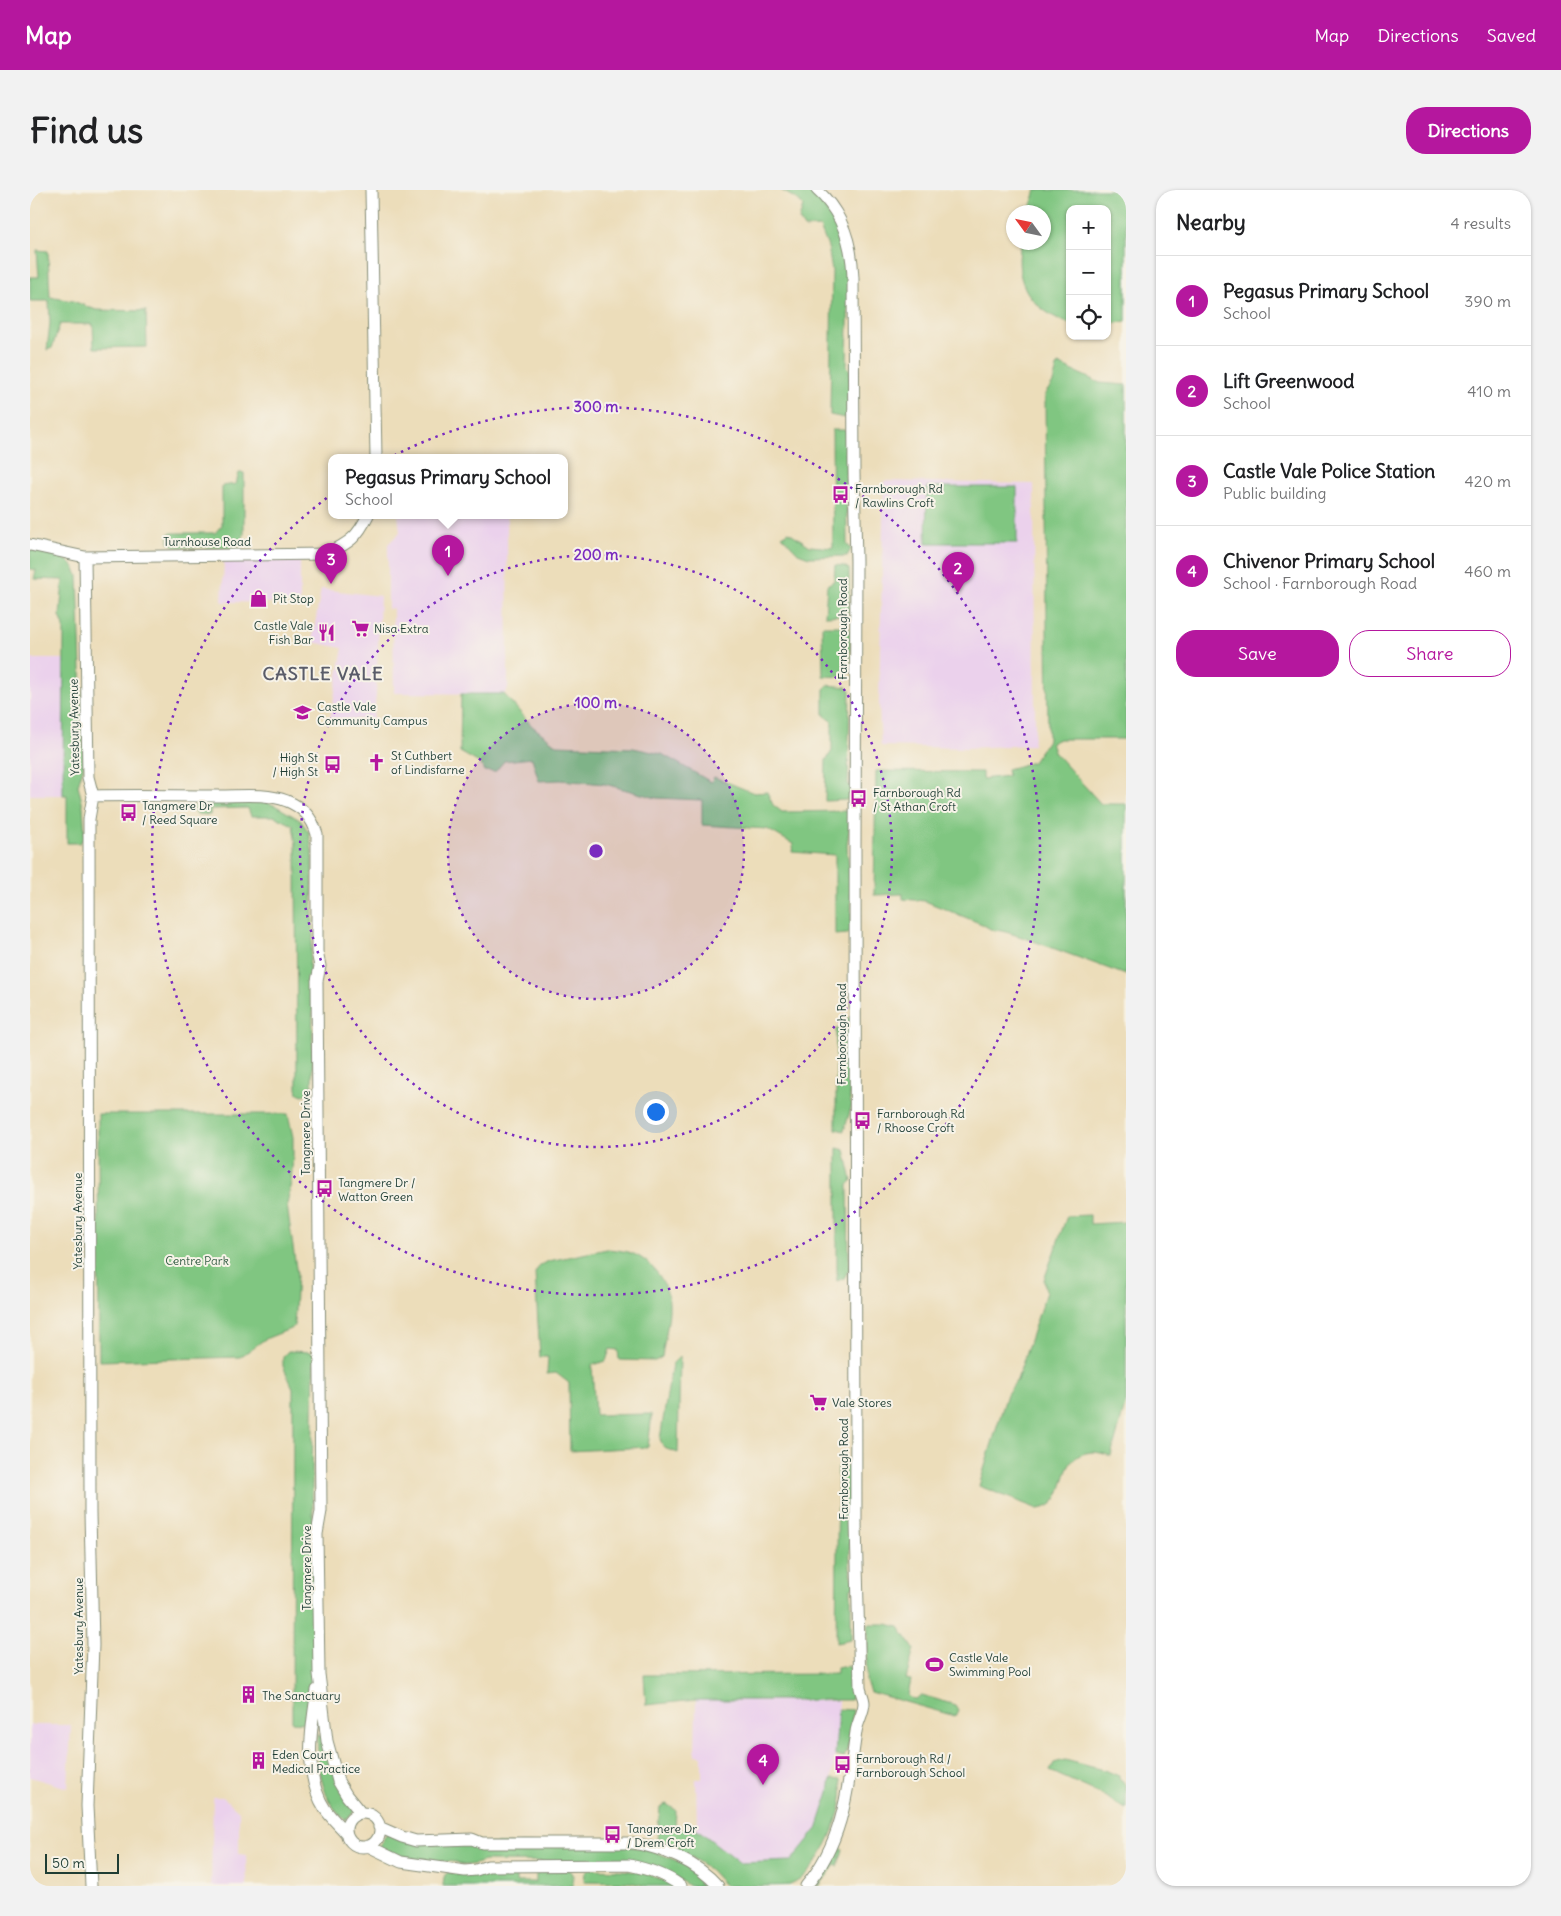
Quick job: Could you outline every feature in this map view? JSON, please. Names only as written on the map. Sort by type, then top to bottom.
[{"type":"street","points":[[371,190],[376,454]]},
{"type":"street","name":"Farnborough Road","points":[[802,1886],[809,1883],[828,1854],[836,1837],[847,1796],[857,1725],[864,1703],[860,1688],[856,1524],[854,846],[856,561],[852,256],[847,235],[835,211],[817,190]]},
{"type":"street","name":"Turnhouse Road","points":[[30,545],[85,557],[327,554],[359,534],[366,519]]},
{"type":"street","name":"Yatesbury Avenue","points":[[85,557],[88,778],[93,796],[89,819],[90,1513],[93,1646],[87,1806],[91,1886]]},
{"type":"street","name":"Tangmere Drive","points":[[93,796],[265,796],[288,802],[302,809],[313,820],[317,834],[316,952],[320,966],[317,981],[321,1512],[317,1534],[319,1674],[327,1741],[332,1763],[338,1781],[346,1796],[360,1814]]},
{"type":"street","name":"Tangmere Drive","points":[[319,1674],[312,1719],[311,1760],[313,1773],[316,1789],[326,1810],[346,1833]]},
{"type":"street","points":[[360,1814],[370,1815],[375,1818],[379,1827],[378,1837],[372,1844],[358,1847],[350,1842],[346,1833],[347,1822],[360,1814]]},
{"type":"street","points":[[379,1827],[416,1841],[472,1840],[487,1843],[633,1843],[651,1846],[688,1862],[712,1878],[718,1886]]},
{"type":"street","points":[[368,1846],[401,1862],[465,1871],[488,1866],[629,1865],[665,1875],[681,1886]]},
{"type":"shaded area","points":[[884,481],[1034,484],[1035,728],[1033,745],[965,748],[881,746],[879,702]]},
{"type":"shaded area","points":[[398,519],[507,519],[508,689],[504,694],[394,693],[393,608],[388,609],[388,544],[400,532]]},
{"type":"shaded area","points":[[300,559],[300,603],[222,602],[224,561]]},
{"type":"shaded area","points":[[321,589],[380,596],[376,696],[373,719],[330,719],[343,648],[312,642]]},
{"type":"shaded area","points":[[30,659],[64,659],[63,795],[30,795]]},
{"type":"shaded area","points":[[696,1700],[838,1701],[835,1756],[829,1792],[817,1829],[791,1861],[740,1863],[697,1829],[696,1779],[702,1779],[702,1756],[695,1755]]},
{"type":"shaded area","points":[[30,1725],[71,1725],[68,1788],[30,1777]]},
{"type":"shaded area","points":[[213,1797],[223,1797],[239,1811],[239,1854],[246,1855],[247,1886],[211,1886]]},
{"type":"green space","points":[[781,190],[808,190],[813,193],[826,210],[836,228],[842,246],[848,286],[847,367],[850,370],[850,413],[845,418],[830,415],[832,271],[828,247],[820,227],[804,228],[799,220],[803,206],[798,200]]},
{"type":"green space","points":[[1036,190],[1126,190],[1126,321],[1111,324],[1111,205],[1066,205],[1066,322],[1056,318],[1035,303],[1023,283],[1020,271],[1020,250],[1051,250],[1051,205],[1031,205]]},
{"type":"green space","points":[[37,250],[48,251],[50,297],[73,301],[96,310],[146,311],[147,347],[94,348],[93,324],[60,324],[52,348],[47,350],[50,323],[49,301],[30,301],[30,277],[39,277]]},
{"type":"green space","points":[[1058,364],[1100,383],[1126,385],[1126,739],[1059,739],[1051,743],[1054,752],[1101,804],[1126,804],[1126,975],[1028,939],[1003,931],[992,930],[982,924],[925,901],[903,899],[903,894],[874,895],[876,771],[982,772],[982,779],[1008,776],[1007,769],[1033,762],[1048,740],[1045,394],[1053,383]]},
{"type":"green space","points":[[832,430],[844,430],[850,436],[846,442],[847,544],[851,549],[847,556],[809,557],[798,553],[782,536],[789,532],[810,546],[833,548]]},
{"type":"green space","points":[[239,473],[244,473],[244,534],[242,540],[253,542],[233,548],[177,547],[169,543],[169,533],[215,533],[222,525],[222,486],[236,484]]},
{"type":"green space","points":[[927,487],[1017,487],[1017,543],[926,543]]},
{"type":"green space","points":[[30,550],[52,554],[65,559],[75,569],[78,576],[84,765],[78,785],[83,806],[85,837],[80,843],[67,843],[67,795],[63,795],[64,626],[60,616],[63,580],[34,579],[36,570],[30,569]]},
{"type":"green space","points":[[835,565],[844,566],[849,569],[849,611],[845,615],[825,616],[827,585],[834,581]]},
{"type":"green space","points":[[822,626],[845,626],[850,630],[850,672],[845,677],[823,676]]},
{"type":"green space","points":[[828,685],[847,687],[850,690],[848,784],[852,787],[850,798],[846,800],[825,801],[826,760],[832,751],[832,721],[824,715],[824,689]]},
{"type":"green space","points":[[461,694],[504,694],[532,726],[557,745],[633,748],[662,754],[711,782],[714,777],[754,793],[767,792],[773,805],[782,812],[847,811],[849,822],[847,845],[851,893],[851,932],[835,935],[835,855],[792,852],[793,844],[767,829],[702,825],[702,800],[656,798],[605,784],[560,780],[539,781],[532,758],[504,761],[495,772],[484,771],[481,764],[460,752]]},
{"type":"green space","points":[[260,800],[276,806],[300,820],[309,832],[312,851],[313,937],[309,966],[313,1003],[312,1091],[303,1095],[298,1093],[297,1088],[296,845],[293,825],[274,816],[251,816],[248,808],[210,809],[210,815],[197,814],[193,810],[196,804]]},
{"type":"green space","points":[[848,1017],[852,1021],[849,1026],[850,1101],[852,1105],[844,1131],[836,1129],[836,1029],[846,1029],[846,1019]]},
{"type":"green space","name":"Centre Park","points":[[98,1114],[288,1114],[293,1137],[293,1156],[287,1205],[297,1275],[294,1326],[265,1339],[240,1357],[99,1361]]},
{"type":"green space","points":[[837,1148],[845,1150],[852,1181],[848,1185],[849,1269],[844,1278],[837,1281]]},
{"type":"green space","points":[[1090,1215],[1090,1224],[1126,1222],[1126,1402],[1111,1456],[1092,1452],[1080,1455],[1072,1462],[1067,1471],[1056,1499],[1049,1506],[1038,1509],[979,1486],[1007,1394],[1017,1380],[1046,1292],[1044,1280],[1067,1216]]},
{"type":"green space","points":[[607,1249],[630,1253],[644,1260],[655,1270],[663,1282],[668,1296],[669,1316],[662,1357],[655,1361],[619,1360],[618,1350],[610,1349],[606,1361],[592,1365],[595,1415],[652,1414],[648,1447],[570,1451],[569,1383],[556,1373],[547,1374],[548,1357],[540,1357],[535,1273],[540,1265],[549,1261]]},
{"type":"green space","points":[[288,1351],[311,1352],[314,1356],[312,1613],[315,1614],[315,1663],[309,1717],[304,1723],[292,1722],[293,1388],[283,1366],[283,1357]]},
{"type":"green space","points":[[680,1356],[678,1453],[664,1448],[660,1439],[672,1364]]},
{"type":"green space","points":[[847,1466],[851,1470],[853,1480],[849,1484],[850,1567],[854,1586],[851,1588],[851,1640],[836,1643],[838,1467]]},
{"type":"green space","points":[[868,1624],[887,1624],[899,1627],[914,1649],[906,1679],[911,1680],[908,1695],[916,1699],[922,1695],[955,1705],[958,1710],[955,1716],[870,1692],[866,1682]]},
{"type":"green space","points":[[847,1666],[853,1669],[851,1700],[696,1700],[646,1705],[644,1675],[837,1674],[837,1668]]},
{"type":"green space","points":[[838,1709],[853,1710],[849,1743],[844,1758],[835,1756]]},
{"type":"green space","points":[[317,1734],[324,1740],[355,1811],[345,1820],[337,1812],[325,1792],[318,1758]]},
{"type":"green space","points":[[1065,1760],[1119,1776],[1119,1779],[1126,1785],[1126,1809],[1099,1793],[1050,1771],[1054,1763]]},
{"type":"green space","points":[[831,1779],[841,1780],[842,1799],[831,1835],[825,1848],[809,1871],[800,1880],[790,1885],[725,1886],[710,1870],[693,1858],[657,1841],[660,1807],[666,1804],[676,1810],[675,1830],[697,1829],[740,1863],[791,1861],[817,1829],[829,1792]]},
{"type":"green space","points":[[387,1833],[449,1843],[624,1846],[648,1849],[687,1865],[712,1886],[689,1886],[675,1877],[632,1862],[484,1861],[466,1865],[456,1862],[416,1859],[398,1855],[379,1846]]},
{"type":"green space","points":[[840,1847],[843,1849],[838,1866],[835,1865],[819,1886],[817,1886]]},
{"type":"green space","points":[[589,1869],[623,1870],[643,1873],[674,1886],[584,1881],[585,1873]]},
{"type":"green space","points":[[569,1870],[573,1875],[573,1886],[443,1886],[444,1877],[448,1872],[457,1874],[516,1872],[516,1882],[536,1882],[536,1871]]},
{"type":"place","name":"Farnborough Rd / Rawlins Croft","points":[[841,495]]},
{"type":"place","name":"Pegasus Primary School","points":[[448,576]]},
{"type":"place","name":"Castle Vale Police Station","points":[[331,584]]},
{"type":"place","name":"Lift Greenwood","points":[[958,593]]},
{"type":"place","name":"Pit Stop","points":[[259,598]]},
{"type":"place","name":"Nisa Extra","points":[[360,628]]},
{"type":"place","name":"Castle Vale Fish Bar","points":[[327,632]]},
{"type":"place","name":"Castle Vale Community Campus","points":[[303,713]]},
{"type":"place","name":"St Cuthbert of Lindisfarne","points":[[377,762]]},
{"type":"place","name":"High St / High St","points":[[332,764]]},
{"type":"place","name":"Farnborough Rd / St Athan Croft","points":[[859,799]]},
{"type":"place","name":"Tangmere Dr / Reed Square","points":[[128,812]]},
{"type":"place","name":"Farnborough Rd / Rhoose Croft","points":[[863,1120]]},
{"type":"place","name":"Tangmere Dr / Watton Green","points":[[324,1189]]},
{"type":"place","name":"Vale Stores","points":[[818,1402]]},
{"type":"place","name":"Castle Vale Swimming Pool","points":[[935,1664]]},
{"type":"place","name":"The Sanctuary","points":[[248,1695]]},
{"type":"place","name":"Eden Court Medical Practice","points":[[258,1761]]},
{"type":"place","name":"Farnborough Rd / Farnborough School","points":[[842,1765]]},
{"type":"place","name":"Chivenor Primary School","points":[[763,1785]]},
{"type":"place","name":"Tangmere Dr / Drem Croft","points":[[613,1835]]},
{"type":"district","name":"CASTLE VALE","points":[[323,673]]}]
